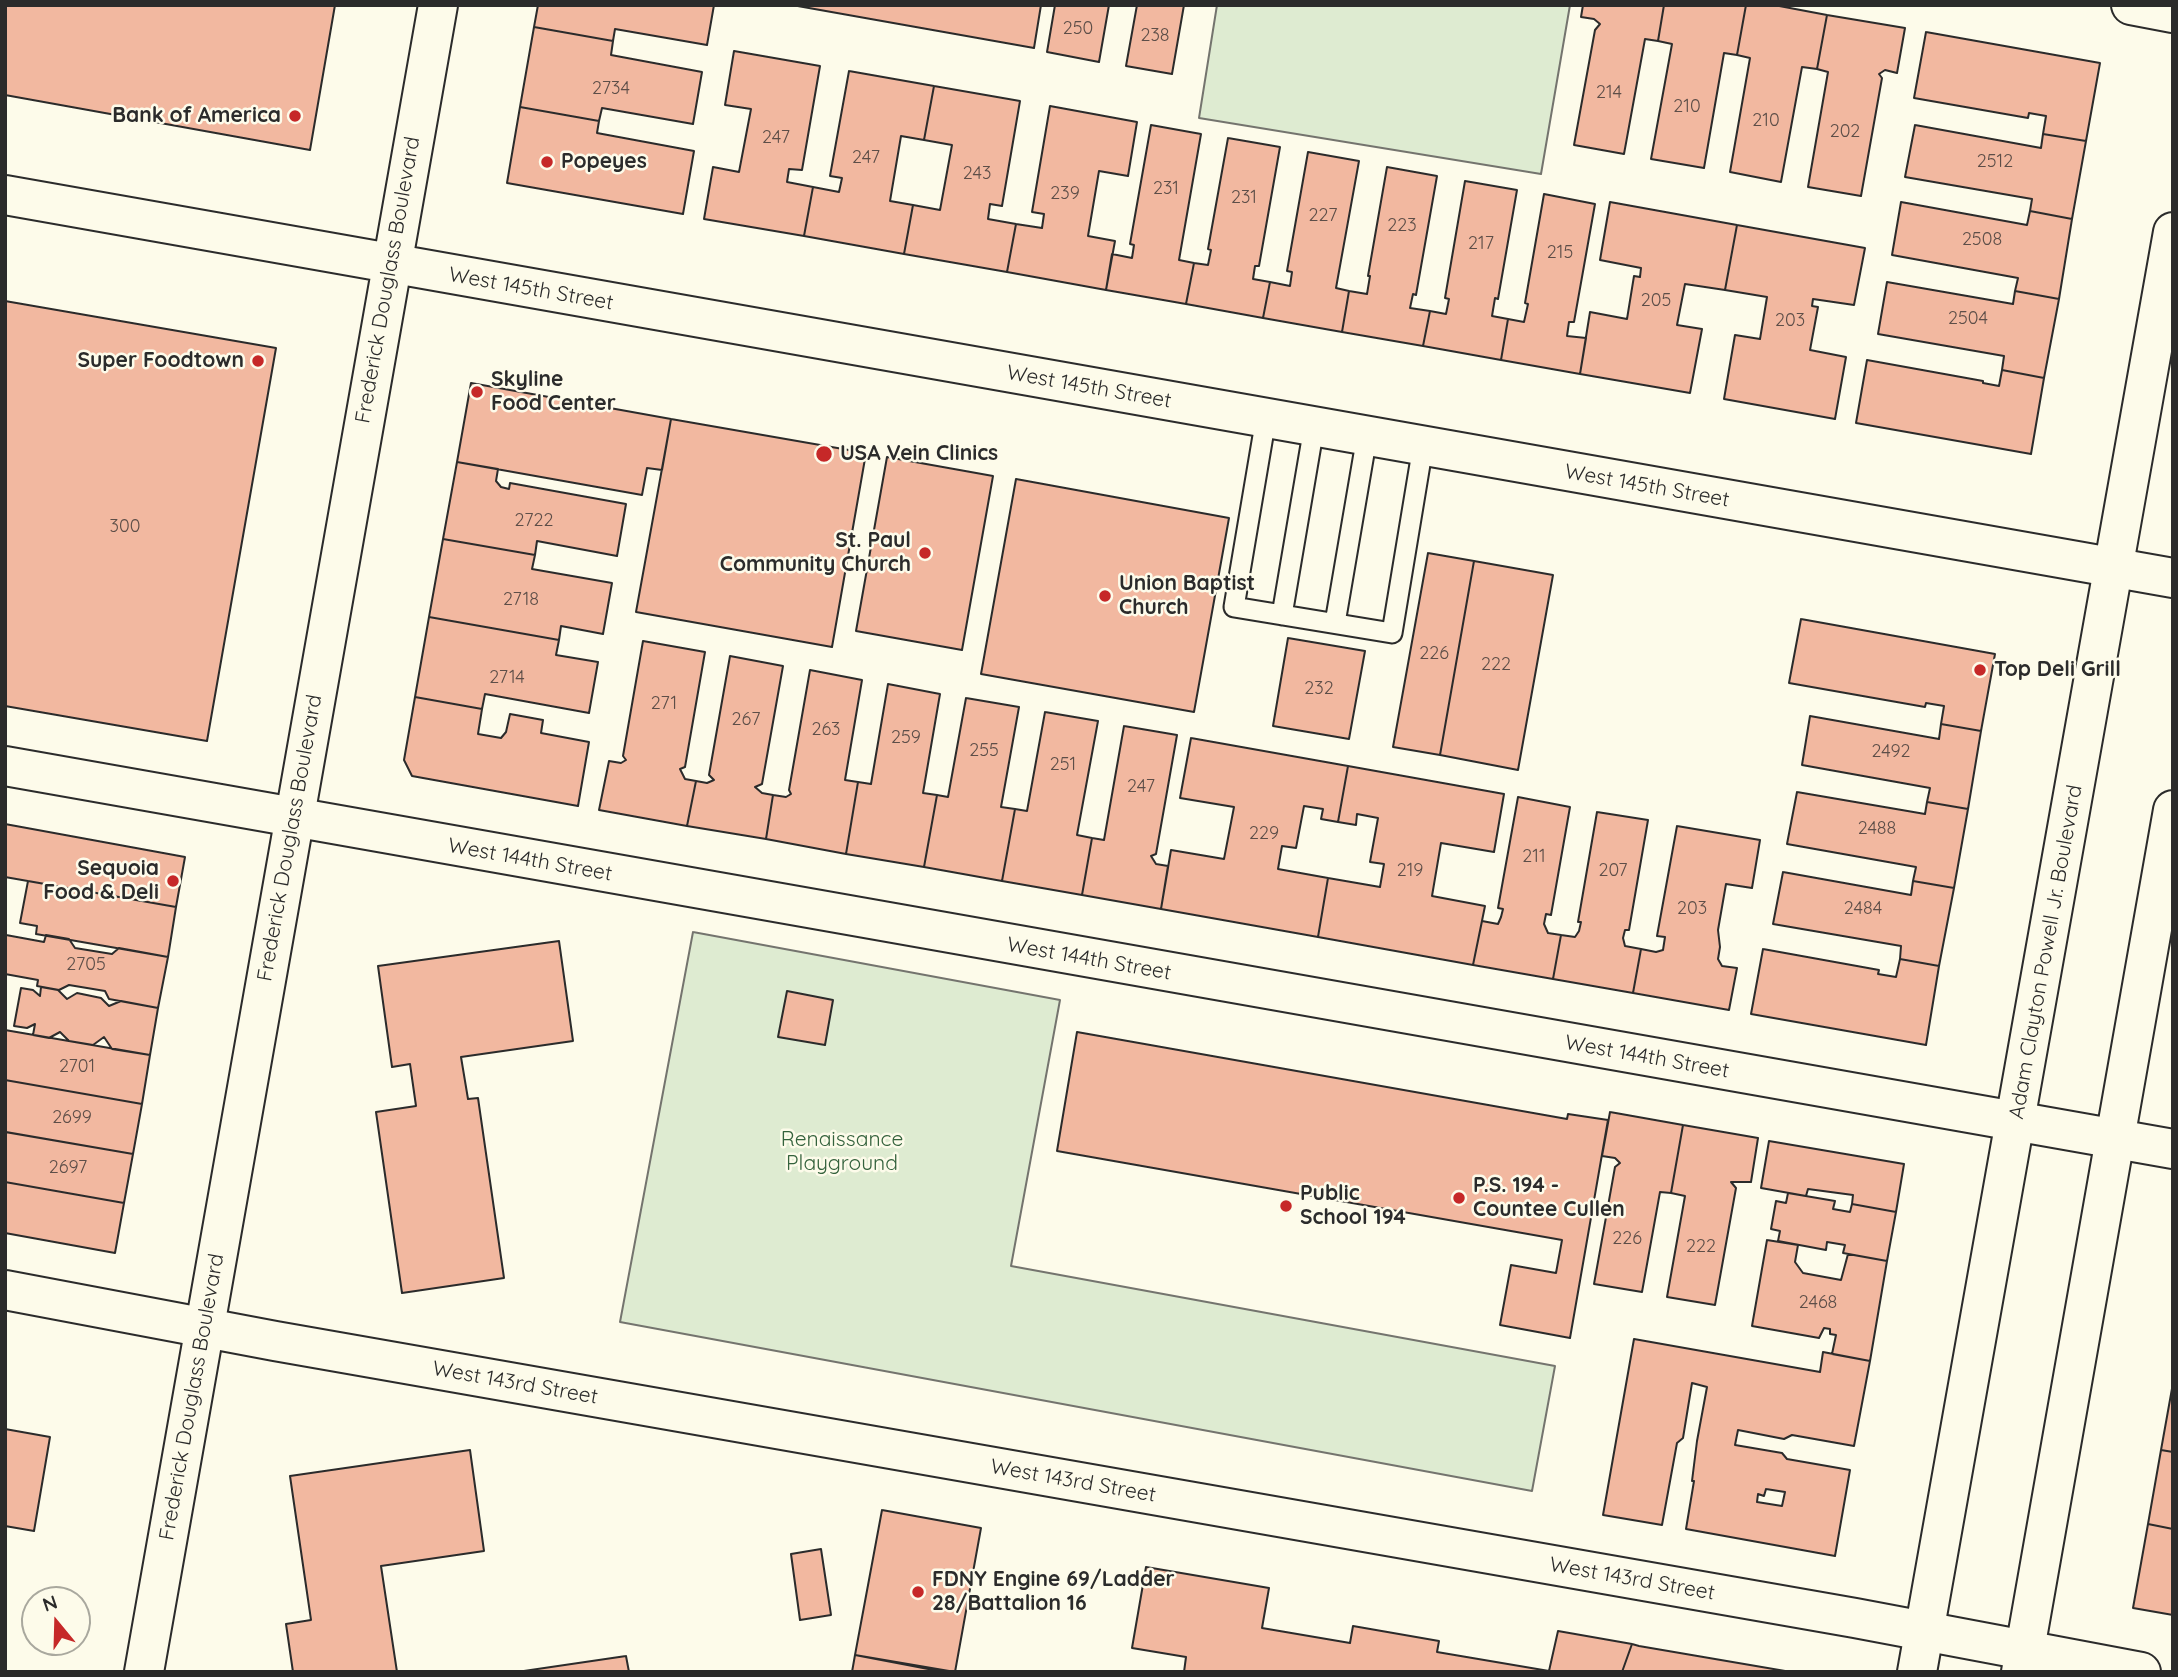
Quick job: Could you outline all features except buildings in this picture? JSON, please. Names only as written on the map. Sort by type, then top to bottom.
[{"type":"main road","name":"Frederick Douglass Boulevard","points":[[144,1672],[438,5]]},
{"type":"main road","points":[[2131,5],[2173,13]]},
{"type":"main road","name":"West 145th Street","points":[[5,195],[2173,578]]},
{"type":"main road","name":"Adam Clayton Powell Jr. Boulevard","points":[[1917,1672],[2173,232]]},
{"type":"main road","name":"West 144th Street","points":[[5,766],[2173,1149]]},
{"type":"main road","points":[[2023,1661],[2173,810]]},
{"type":"main road","name":"West 143rd Street","points":[[5,1290],[205,1328],[1924,1632],[2023,1661],[2141,1672]]},
{"type":"lane","points":[[1266,418],[1234,607],[1392,633],[1423,446]]},
{"type":"lane","points":[[1282,615],[1314,427]]},
{"type":"lane","points":[[1335,624],[1367,436]]},
{"type":"green space","points":[[1217,5],[1570,5],[1541,174],[1199,118]]},
{"type":"green space","name":"Renaissance Playground","points":[[693,932],[1060,1000],[1011,1266],[1555,1366],[1532,1491],[620,1322]]},
{"type":"place","name":"Bank of America","points":[[295,116]]},
{"type":"place","name":"Popeyes","points":[[547,162]]},
{"type":"place","name":"Super Foodtown","points":[[258,361]]},
{"type":"place","name":"Skyline Food Center","points":[[477,392]]},
{"type":"place","name":"USA Vein Clinics","points":[[824,454]]},
{"type":"place","name":"St. Paul Community Church","points":[[925,553]]},
{"type":"place","name":"Union Baptist Church","points":[[1105,596]]},
{"type":"place","name":"Top Deli Grill","points":[[1980,670]]},
{"type":"place","name":"Sequoia Food & Deli","points":[[173,881]]},
{"type":"place","name":"P.S. 194 - Countee Cullen","points":[[1459,1198]]},
{"type":"place","name":"Public School 194","points":[[1286,1206]]},
{"type":"place","name":"FDNY Engine 69/Ladder 28/Battalion 16","points":[[918,1592]]}]
